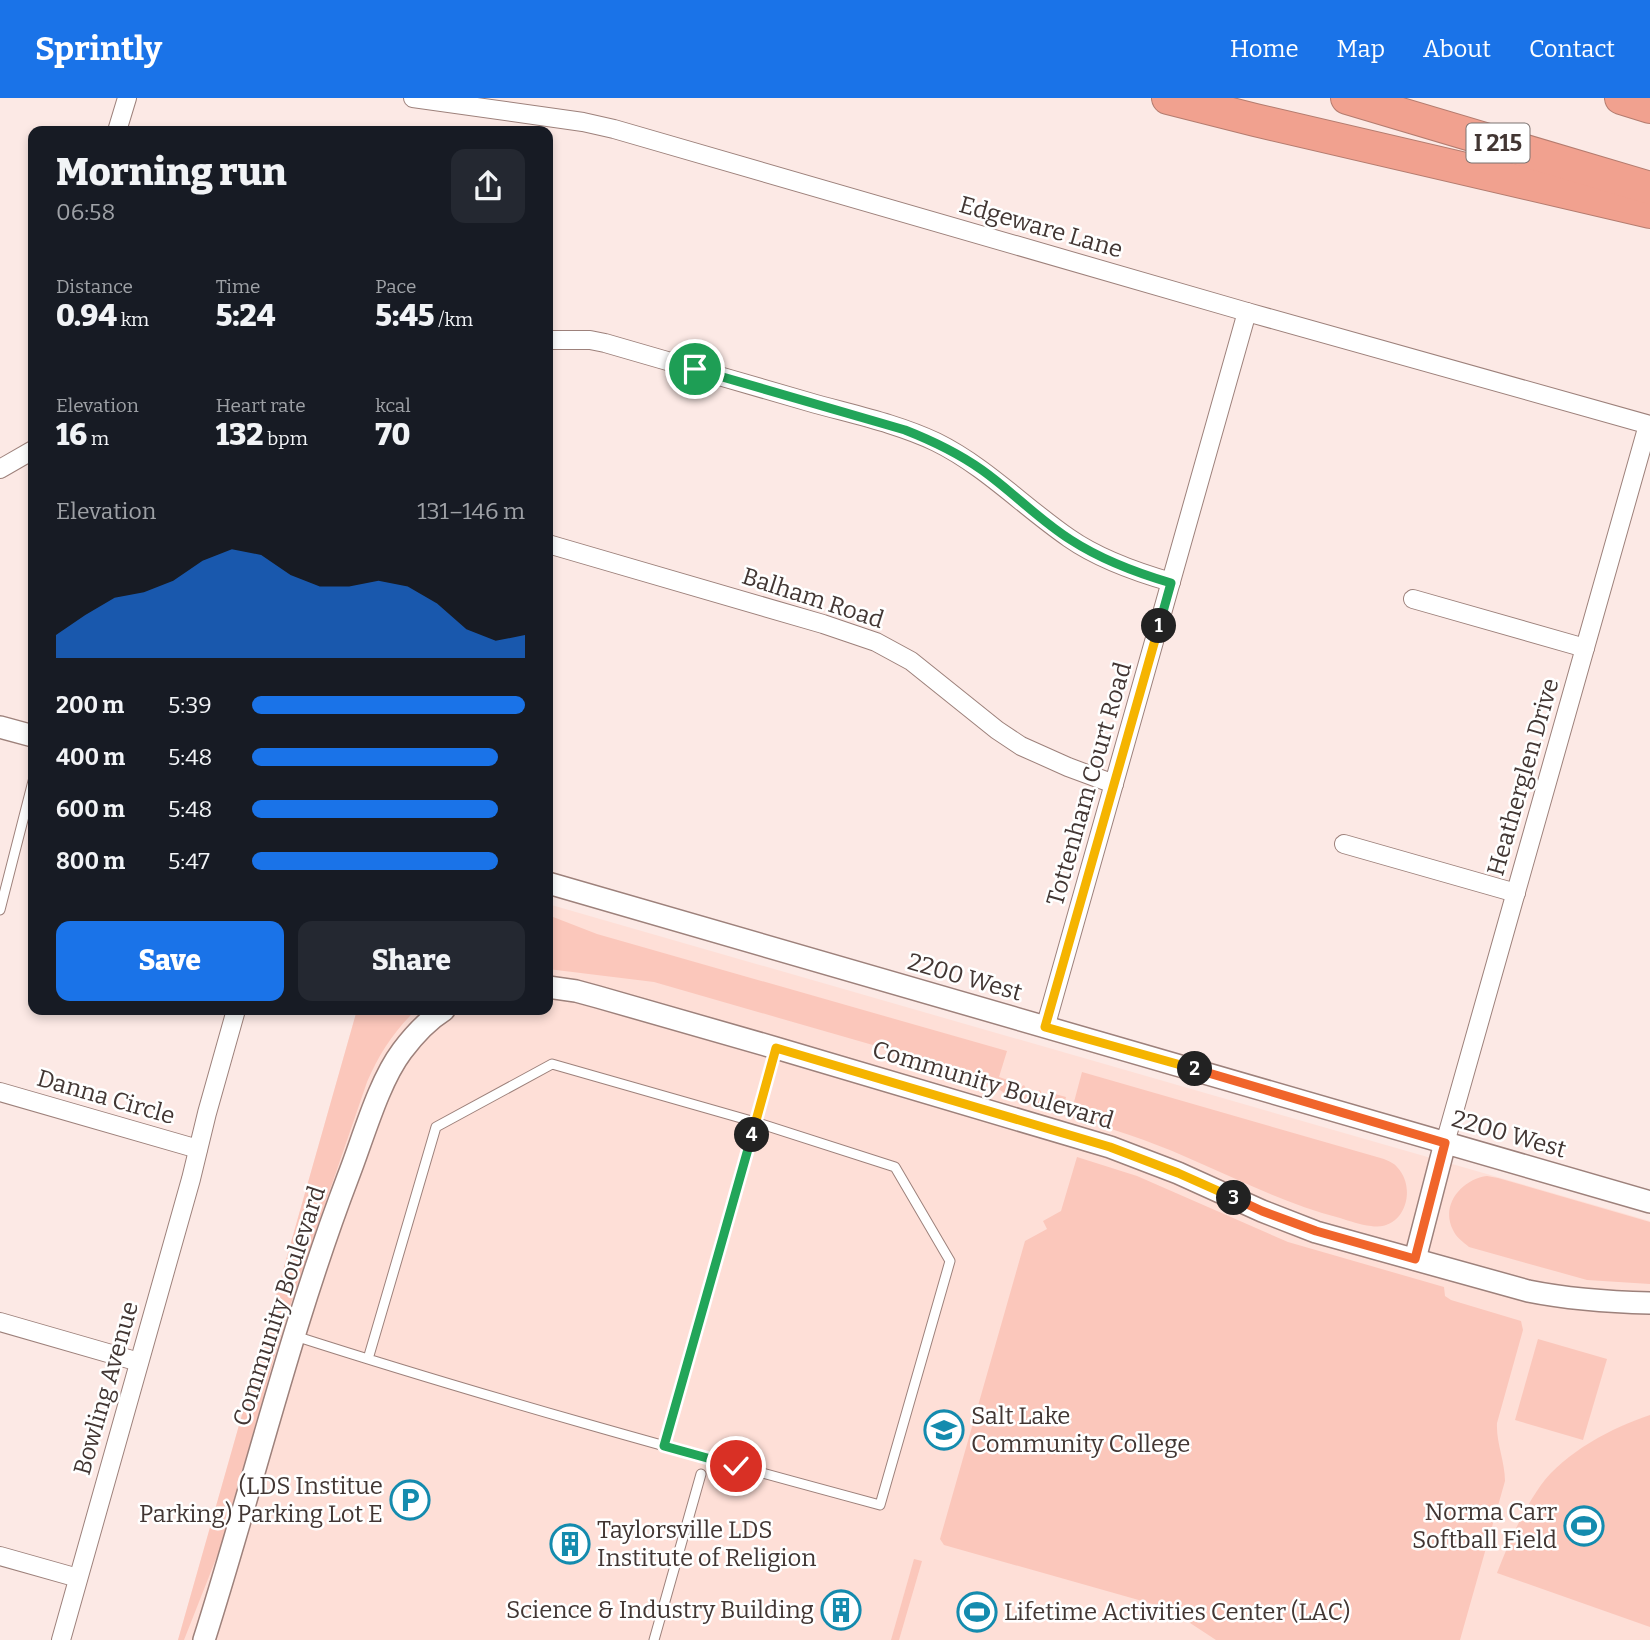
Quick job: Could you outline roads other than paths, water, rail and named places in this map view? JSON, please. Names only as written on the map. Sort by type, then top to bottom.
[{"type":"highway","points":[[1168,98],[1650,212]]},
{"type":"highway","name":"I 215","points":[[1346,98],[1650,188]]},
{"type":"highway","points":[[1620,98],[1650,107]]},
{"type":"street","points":[[119,126],[127,98]]},
{"type":"street","name":"Edgeware Lane","points":[[413,98],[544,124],[583,122],[614,129],[1649,425]]},
{"type":"street","name":"Tottenham Court Road","points":[[1045,1027],[1247,312]]},
{"type":"street","points":[[553,340],[605,343],[877,421],[933,441],[984,472],[1071,540],[1120,565],[1171,583]]},
{"type":"street","name":"Heatherglen Drive","points":[[1445,1143],[1649,425]]},
{"type":"street","points":[[0,470],[28,453]]},
{"type":"street","name":"Balham Road","points":[[553,545],[876,642],[911,662],[1021,746],[1114,784]]},
{"type":"street","points":[[1413,600],[1585,649]]},
{"type":"street","points":[[0,727],[28,735]]},
{"type":"street","points":[[1344,844],[1516,893]]},
{"type":"street","name":"2200 West","points":[[553,884],[1650,1202]]},
{"type":"street","name":"Community Boulevard","points":[[553,988],[598,997],[1110,1147],[1316,1231],[1528,1291],[1593,1301],[1650,1303]]},
{"type":"street","name":"Bowling Avenue","points":[[61,1640],[235,1015]]},
{"type":"street","name":"Community Boulevard","points":[[204,1640],[293,1335],[341,1196],[384,1082],[402,1051],[438,1015]]},
{"type":"street","name":"Danna Circle","points":[[0,1092],[198,1149]]},
{"type":"street","points":[[1415,1259],[1445,1143]]},
{"type":"street","points":[[0,1322],[139,1362]]},
{"type":"street","points":[[0,1556],[78,1578]]},
{"type":"lane","points":[[0,910],[28,801]]},
{"type":"lane","points":[[664,1446],[776,1048]]},
{"type":"lane","points":[[293,1335],[368,1359],[664,1446],[880,1505],[950,1261],[895,1167],[755,1122],[552,1064],[436,1127],[368,1359]]},
{"type":"lane","points":[[654,1640],[701,1474]]},
{"type":"place","name":"Salt Lake Community College","points":[[944,1430]]},
{"type":"place","name":"(LDS Institue Parking) Parking Lot E","points":[[410,1500]]},
{"type":"place","name":"Norma Carr Softball Field","points":[[1584,1526]]},
{"type":"place","name":"Taylorsville LDS Institute of Religion","points":[[570,1544]]},
{"type":"place","name":"Science & Industry Building","points":[[841,1610]]},
{"type":"place","name":"Lifetime Activities Center (LAC)","points":[[977,1612]]}]
